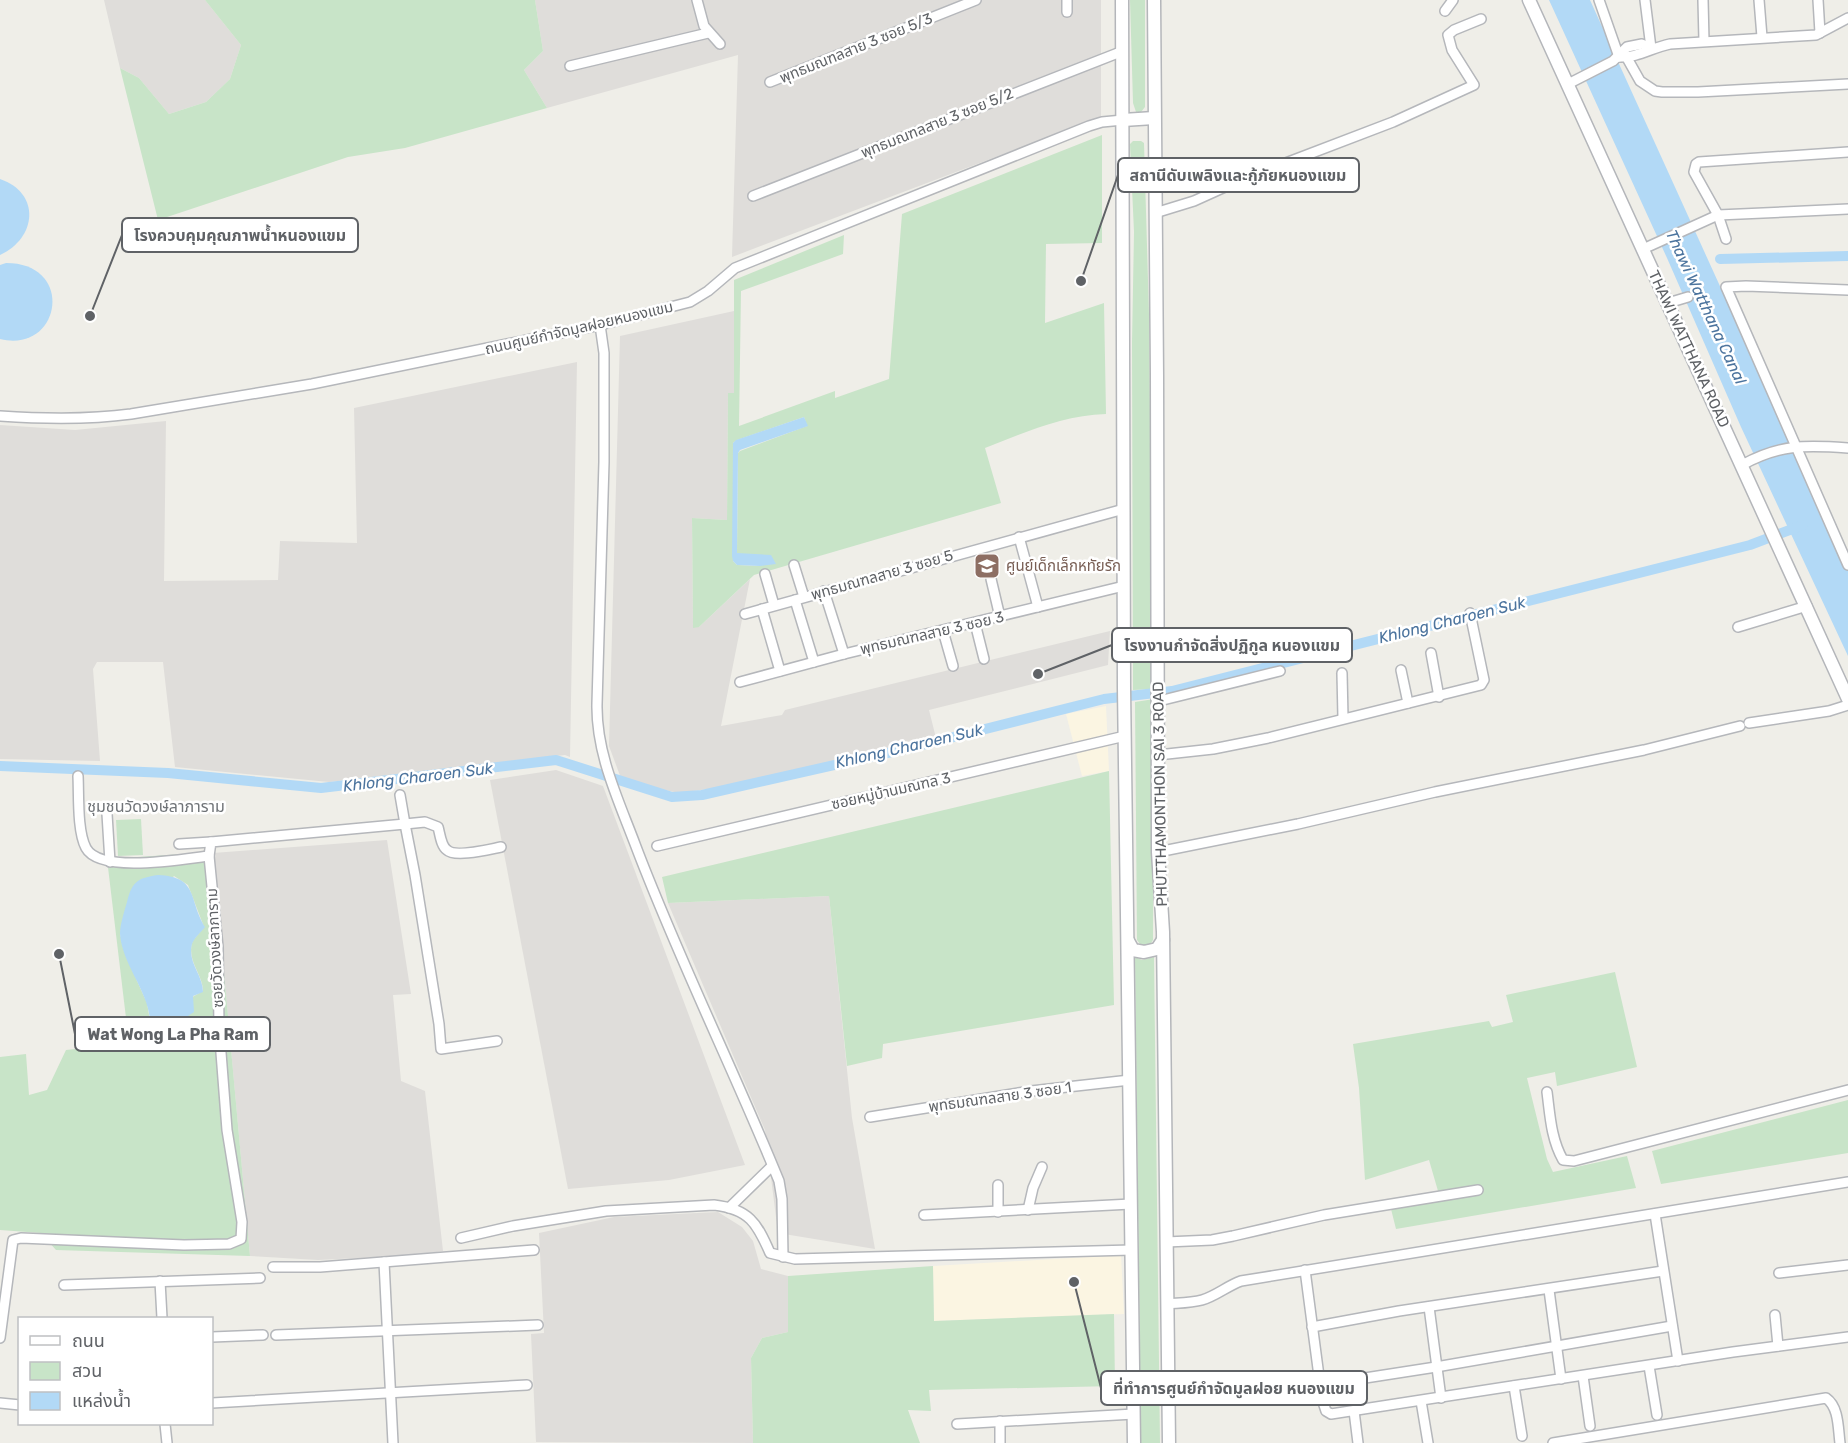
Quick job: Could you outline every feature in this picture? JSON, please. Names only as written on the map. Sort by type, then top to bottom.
[{"type":"main road","points":[[1122,0],[1124,688],[1134,1443]]},
{"type":"main road","name":"PHUTTHAMONTHON SAI 3 ROAD","points":[[1154,0],[1158,852],[1163,940],[1169,1443]]},
{"type":"main road","name":"THAWI WATTHANA ROAD","points":[[1529,0],[1781,550],[1844,679],[1848,699]]},
{"type":"main road","points":[[1123,120],[1154,118]]},
{"type":"main road","points":[[1128,941],[1132,950],[1144,952],[1157,949],[1163,940]]},
{"type":"street","points":[[697,0],[704,26],[720,44]]},
{"type":"street","name":"พุทธมณฑลสาย 3 ซอย 5/3","points":[[770,82],[976,0]]},
{"type":"street","points":[[1067,0],[1067,12]]},
{"type":"street","points":[[1445,11],[1453,0]]},
{"type":"street","points":[[1599,0],[1620,59],[1640,81],[1655,91],[1698,92],[1848,84]]},
{"type":"street","points":[[1645,0],[1651,48]]},
{"type":"street","points":[[1702,0],[1704,41]]},
{"type":"street","points":[[1759,0],[1762,38]]},
{"type":"street","points":[[1818,0],[1820,33]]},
{"type":"street","points":[[1568,84],[1620,59],[1642,54],[1651,48],[1704,41],[1802,36],[1820,33],[1848,18]]},
{"type":"street","points":[[1155,213],[1194,201],[1306,154],[1392,122],[1474,85],[1452,50],[1448,35],[1481,20]]},
{"type":"street","points":[[570,66],[708,33]]},
{"type":"street","name":"พุทธมณฑลสาย 3 ซอย 5/2","points":[[753,196],[1122,51]]},
{"type":"street","name":"ถนนศูนย์กำจัดมูลฝอยหนองแขม","points":[[0,416],[52,420],[131,414],[312,384],[600,325],[690,302],[708,291],[735,268],[1089,126],[1123,120]]},
{"type":"street","points":[[1726,239],[1718,215],[1694,172],[1696,164],[1848,152]]},
{"type":"street","points":[[1644,249],[1718,215],[1848,209]]},
{"type":"street","points":[[1848,290],[1726,287],[1848,565]]},
{"type":"street","points":[[1668,303],[1688,297]]},
{"type":"street","points":[[600,325],[604,353],[604,462],[598,736],[613,785],[647,877],[779,1181],[782,1199],[783,1257]]},
{"type":"street","points":[[1742,465],[1759,456],[1794,446],[1848,448]]},
{"type":"street","name":"พุทธมณฑลสาย 3 ซอย 5","points":[[745,614],[1124,508]]},
{"type":"street","points":[[1019,537],[1038,607]]},
{"type":"street","points":[[794,566],[814,662]]},
{"type":"street","points":[[765,574],[774,605]]},
{"type":"street","points":[[991,579],[1000,617]]},
{"type":"street","name":"พุทธมณฑลสาย 3 ซอย 3","points":[[740,682],[844,654],[1124,586]]},
{"type":"street","points":[[824,591],[844,654]]},
{"type":"street","points":[[1738,627],[1807,606]]},
{"type":"street","points":[[762,609],[780,671]]},
{"type":"street","points":[[1158,755],[1213,749],[1268,738],[1343,718],[1439,697],[1484,683],[1470,617]]},
{"type":"street","points":[[975,623],[984,659]]},
{"type":"street","points":[[943,631],[952,666]]},
{"type":"street","points":[[1431,653],[1439,697]]},
{"type":"street","points":[[1401,670],[1408,703]]},
{"type":"street","points":[[1159,695],[1280,671]]},
{"type":"street","points":[[1342,673],[1343,718]]},
{"type":"street","points":[[1158,852],[1298,824],[1435,792],[1644,750],[1744,725],[1829,711],[1848,705]]},
{"type":"street","name":"ซอยหมู่บ้านมณฑล 3","points":[[657,846],[1125,736]]},
{"type":"street","points":[[78,776],[82,839],[87,850],[96,859],[110,862],[145,862],[209,856]]},
{"type":"street","points":[[400,795],[415,875],[441,1049],[497,1041]]},
{"type":"street","points":[[107,814],[110,862]]},
{"type":"street","points":[[179,844],[425,822],[438,827],[448,852],[458,854],[501,847]]},
{"type":"street","name":"ซอยวัดวงษ์ลาภาราม","points":[[0,1338],[13,1240],[21,1238],[183,1245],[229,1244],[242,1239],[242,1222],[227,1130],[219,1027],[218,947],[209,856],[211,842]]},
{"type":"street","name":"พุทธมณฑลสาย 3 ซอย 1","points":[[870,1117],[1031,1091],[1130,1080]]},
{"type":"street","points":[[1547,1092],[1553,1135],[1559,1153],[1563,1160],[1574,1161],[1848,1090]]},
{"type":"street","points":[[729,1208],[772,1166]]},
{"type":"street","points":[[1028,1210],[1033,1188],[1042,1167]]},
{"type":"street","points":[[1167,1304],[1200,1301],[1241,1281],[1848,1182]]},
{"type":"street","points":[[998,1185],[998,1212]]},
{"type":"street","points":[[1166,1242],[1212,1240],[1324,1215],[1478,1190]]},
{"type":"street","points":[[461,1238],[513,1226],[606,1210],[714,1204],[751,1218],[758,1227],[770,1253],[795,1259],[1132,1250]]},
{"type":"street","points":[[924,1215],[1131,1204]]},
{"type":"street","points":[[1655,1214],[1678,1361]]},
{"type":"street","points":[[273,1267],[320,1267],[534,1250]]},
{"type":"street","points":[[384,1262],[393,1443]]},
{"type":"street","points":[[1779,1273],[1848,1265]]},
{"type":"street","points":[[1305,1270],[1320,1385],[1326,1412],[1331,1414],[1848,1337]]},
{"type":"street","points":[[1312,1327],[1663,1271]]},
{"type":"street","points":[[64,1285],[260,1278]]},
{"type":"street","points":[[160,1281],[162,1317]]},
{"type":"street","points":[[1549,1290],[1561,1379]]},
{"type":"street","points":[[1430,1307],[1441,1398]]},
{"type":"street","points":[[1775,1315],[1778,1346]]},
{"type":"street","points":[[276,1335],[538,1325]]},
{"type":"street","points":[[1320,1385],[1672,1326]]},
{"type":"street","points":[[213,1337],[263,1335]]},
{"type":"street","points":[[1649,1366],[1657,1415]]},
{"type":"street","points":[[1583,1376],[1590,1426]]},
{"type":"street","points":[[213,1403],[527,1385]]},
{"type":"street","points":[[1514,1386],[1522,1436]]},
{"type":"street","points":[[1557,1443],[1826,1398],[1831,1401],[1835,1409],[1840,1443]]},
{"type":"street","points":[[1421,1401],[1428,1443]]},
{"type":"street","points":[[0,1403],[18,1405]]},
{"type":"street","points":[[1354,1411],[1358,1443]]},
{"type":"street","points":[[957,1424],[1134,1414]]},
{"type":"street","points":[[1000,1421],[1000,1443]]},
{"type":"street","points":[[165,1425],[167,1443]]},
{"type":"shaded area","points":[[104,0],[205,0],[241,45],[230,79],[206,102],[169,114],[139,78],[120,68]]},
{"type":"shaded area","points":[[535,0],[1101,0],[1101,117],[732,257],[738,55],[547,108],[524,70],[543,51]]},
{"type":"shaded area","points":[[734,311],[734,393],[728,393],[727,520],[692,518],[693,627],[699,627],[750,579],[721,726],[782,715],[785,710],[1110,631],[1108,665],[929,710],[936,738],[729,786],[679,793],[622,781],[609,746],[620,336]]},
{"type":"shaded area","points":[[577,362],[570,757],[565,755],[329,782],[175,767],[163,662],[97,662],[93,669],[100,761],[0,759],[0,425],[75,430],[166,421],[164,581],[278,580],[280,541],[357,543],[354,408]]},
{"type":"shaded area","points":[[1106,706],[1109,771],[1082,776],[1066,714]]},
{"type":"shaded area","points":[[556,770],[603,786],[745,1165],[669,1180],[568,1189],[490,780]]},
{"type":"shaded area","points":[[387,840],[411,994],[393,995],[401,1081],[425,1091],[443,1251],[417,1255],[318,1260],[250,1256],[213,853]]},
{"type":"shaded area","points":[[829,896],[852,1118],[875,1249],[778,1233],[765,1130],[668,903]]},
{"type":"shaded area","points":[[718,1212],[742,1227],[753,1241],[761,1269],[788,1276],[788,1332],[762,1338],[751,1358],[753,1443],[536,1442],[531,1334],[544,1333],[539,1233],[614,1217]]},
{"type":"shaded area","points":[[1121,1255],[1124,1314],[934,1321],[933,1266]]},
{"type":"green space","points":[[205,0],[535,0],[543,51],[524,70],[547,108],[405,148],[348,157],[158,220],[120,68],[139,78],[169,114],[206,102],[230,79],[241,45]]},
{"type":"green space","points":[[1130,0],[1145,0],[1145,107],[1141,112],[1136,112],[1133,103]]},
{"type":"green space","points":[[1102,135],[1102,243],[1046,244],[1045,323],[1104,303],[1106,414],[1059,421],[985,448],[1001,503],[754,575],[699,627],[693,628],[692,518],[727,520],[728,393],[734,393],[734,280],[844,235],[843,254],[741,291],[739,426],[835,391],[835,398],[889,379],[902,214]],"holes":[[[804,417],[807,426],[738,453],[737,553],[760,566],[737,565],[733,561],[733,443]]]},
{"type":"green space","points":[[1133,141],[1144,143],[1149,314],[1153,689],[1133,690],[1134,232],[1130,144]]},
{"type":"green space","points":[[1154,699],[1153,940],[1149,946],[1143,948],[1137,940],[1135,702]]},
{"type":"green space","points":[[1109,771],[1114,1005],[883,1044],[882,1058],[847,1066],[829,896],[668,903],[662,877]]},
{"type":"green space","points":[[141,819],[143,855],[118,856],[116,820]]},
{"type":"green space","points":[[213,852],[250,1256],[56,1250],[41,1233],[0,1230],[0,1057],[26,1054],[29,1095],[47,1090],[66,1050],[129,1043],[107,859]],"holes":[[[174,876],[188,885],[204,927],[193,941],[191,950],[203,991],[150,1021],[147,1003],[128,961],[120,934]]]},
{"type":"green space","points":[[1135,957],[1142,960],[1154,957],[1160,1443],[1141,1443]]},
{"type":"green space","points":[[1615,972],[1637,1067],[1557,1086],[1555,1072],[1527,1078],[1547,1159],[1553,1172],[1627,1156],[1636,1188],[1396,1229],[1391,1209],[1438,1191],[1429,1160],[1365,1180],[1359,1088],[1353,1044],[1489,1021],[1492,1027],[1513,1022],[1506,995]]},
{"type":"green space","points":[[1848,1100],[1848,1153],[1661,1184],[1652,1151]]},
{"type":"green space","points":[[933,1266],[934,1321],[1114,1314],[1115,1386],[929,1390],[931,1411],[908,1410],[920,1443],[753,1443],[751,1358],[762,1338],[788,1332],[788,1276]]},
{"type":"water","name":"Thawi Watthana Canal","points":[[1549,0],[1590,0],[1848,568],[1848,656],[1741,427],[1667,258]]},
{"type":"water","points":[[0,179],[22,194],[28,205],[29,216],[27,227],[21,238],[0,255]]},
{"type":"water","points":[[6,263],[28,267],[43,277],[51,291],[52,307],[47,322],[37,333],[21,340],[0,339],[0,265]]},
{"type":"water","points":[[804,417],[808,426],[740,450],[738,453],[737,553],[771,555],[776,564],[737,565],[732,556],[733,443]]},
{"type":"water","points":[[158,875],[180,880],[186,885],[205,927],[193,942],[191,951],[203,992],[193,996],[194,1012],[185,1018],[150,1021],[145,999],[125,956],[120,930],[133,885],[145,878]]},
{"type":"waterway","points":[[1720,259],[1848,256]]},
{"type":"waterway","name":"Khlong Charoen Suk","points":[[0,766],[168,773],[321,788],[556,760],[672,797],[702,795],[914,747],[1104,699],[1172,691],[1750,545],[1803,525]]},
{"type":"place","name":"สถานีดับเพลิงและกู้ภัยหนองแขม","points":[[1081,281]]},
{"type":"place","name":"โรงควบคุมคุณภาพน้ำหนองแขม","points":[[90,316]]},
{"type":"place","name":"ศูนย์เด็กเล็กหทัยรัก","points":[[987,566]]},
{"type":"place","name":"โรงงานกำจัดสิ่งปฏิกูล หนองแขม","points":[[1038,674]]},
{"type":"place","name":"Wat Wong La Pha Ram","points":[[59,954]]},
{"type":"place","name":"ที่ทำการศูนย์กำจัดมูลฝอย หนองแขม","points":[[1074,1282]]},
{"type":"district","name":"ชุมชนวัดวงษ์ลาภาราม","points":[[156,806]]}]
